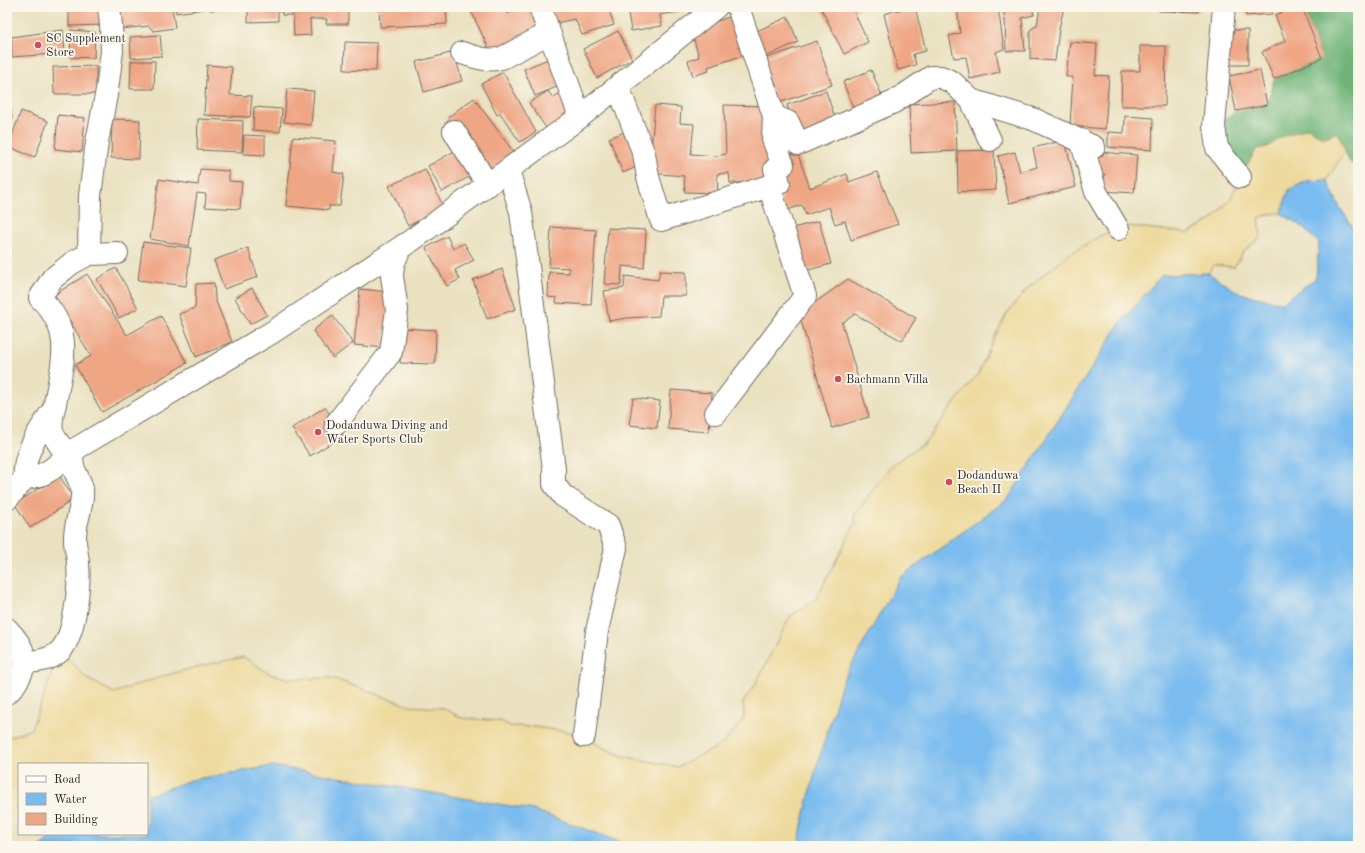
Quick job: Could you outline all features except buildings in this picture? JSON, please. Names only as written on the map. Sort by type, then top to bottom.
[{"type":"street","points":[[88,254],[90,195],[112,51],[109,7]]},
{"type":"street","points":[[540,7],[580,117]]},
{"type":"street","points":[[7,499],[25,478],[36,477],[52,470],[72,451],[271,332],[400,248],[580,117],[716,7]]},
{"type":"street","points":[[618,87],[644,154],[648,177],[661,220],[779,183],[775,169],[783,165],[773,139],[774,116],[738,7]]},
{"type":"street","points":[[1224,7],[1214,126],[1217,148],[1240,177]]},
{"type":"street","points":[[462,53],[478,58],[494,60],[502,58],[549,33]]},
{"type":"street","points":[[774,116],[788,122],[798,144],[894,102],[931,77],[942,77],[952,82],[971,100],[990,140]]},
{"type":"street","points":[[971,100],[1033,118],[1088,143],[1096,192],[1118,229]]},
{"type":"street","points":[[454,131],[488,185]]},
{"type":"street","points":[[508,170],[522,212],[554,469],[554,484],[563,496],[608,526],[616,548],[596,631],[584,736]]},
{"type":"street","points":[[716,413],[805,296],[769,186]]},
{"type":"street","points":[[336,424],[391,352],[397,310],[392,276],[393,265],[400,248]]},
{"type":"street","points":[[72,451],[61,447],[52,432],[53,410],[63,363],[64,341],[58,322],[49,306],[40,298],[52,279],[72,263],[88,254],[117,253]]},
{"type":"street","points":[[25,478],[24,470],[28,454],[53,410]]},
{"type":"street","points":[[25,661],[32,662],[49,657],[59,652],[69,638],[74,618],[78,580],[78,564],[75,541],[76,524],[80,510],[82,488],[73,467],[72,451]]},
{"type":"street","points":[[7,629],[15,639],[24,655],[25,661],[12,689],[7,693]]},
{"type":"green space","points":[[1302,7],[1358,7],[1358,173],[1356,168],[1349,161],[1338,132],[1323,138],[1282,137],[1268,147],[1257,149],[1242,173],[1214,126],[1236,111],[1267,105],[1274,79],[1322,58]]},
{"type":"sand","name":"Dodanduwa Beach II","points":[[1308,128],[1323,138],[1338,132],[1345,151],[1327,180],[1307,181],[1289,190],[1281,213],[1269,214],[1259,218],[1261,237],[1243,252],[1234,267],[1214,265],[1208,273],[1162,275],[1121,322],[1008,499],[900,578],[817,765],[802,825],[799,846],[631,846],[533,810],[273,766],[191,780],[148,796],[148,763],[18,763],[18,810],[16,807],[7,816],[7,738],[31,729],[52,672],[49,657],[67,657],[86,678],[114,693],[178,672],[244,657],[270,674],[291,679],[332,678],[410,706],[443,708],[462,718],[501,721],[510,726],[535,727],[569,732],[584,736],[600,746],[623,756],[678,767],[723,744],[744,718],[743,702],[754,687],[790,616],[816,599],[856,522],[854,516],[891,465],[925,443],[951,407],[978,374],[995,336],[1008,312],[1028,288],[1066,256],[1102,235],[1125,226],[1189,233],[1213,219],[1231,198],[1242,173],[1257,149],[1268,147],[1282,137]]},
{"type":"water","points":[[1327,180],[1340,208],[1358,232],[1358,846],[799,846],[802,825],[817,765],[843,680],[900,578],[1008,499],[1121,322],[1162,275],[1208,273],[1239,293],[1282,303],[1316,278],[1319,243],[1300,225],[1281,213],[1289,190],[1307,181]]},
{"type":"water","points":[[273,766],[533,810],[631,846],[40,846],[54,835],[148,835],[148,796],[191,780]]},
{"type":"place","name":"SC Supplement Store","points":[[38,45]]},
{"type":"place","name":"Bachmann Villa","points":[[838,379]]},
{"type":"place","name":"Dodanduwa Diving and Water Sports Club","points":[[318,432]]},
{"type":"place","name":"Dodanduwa Beach II","points":[[949,482]]}]
